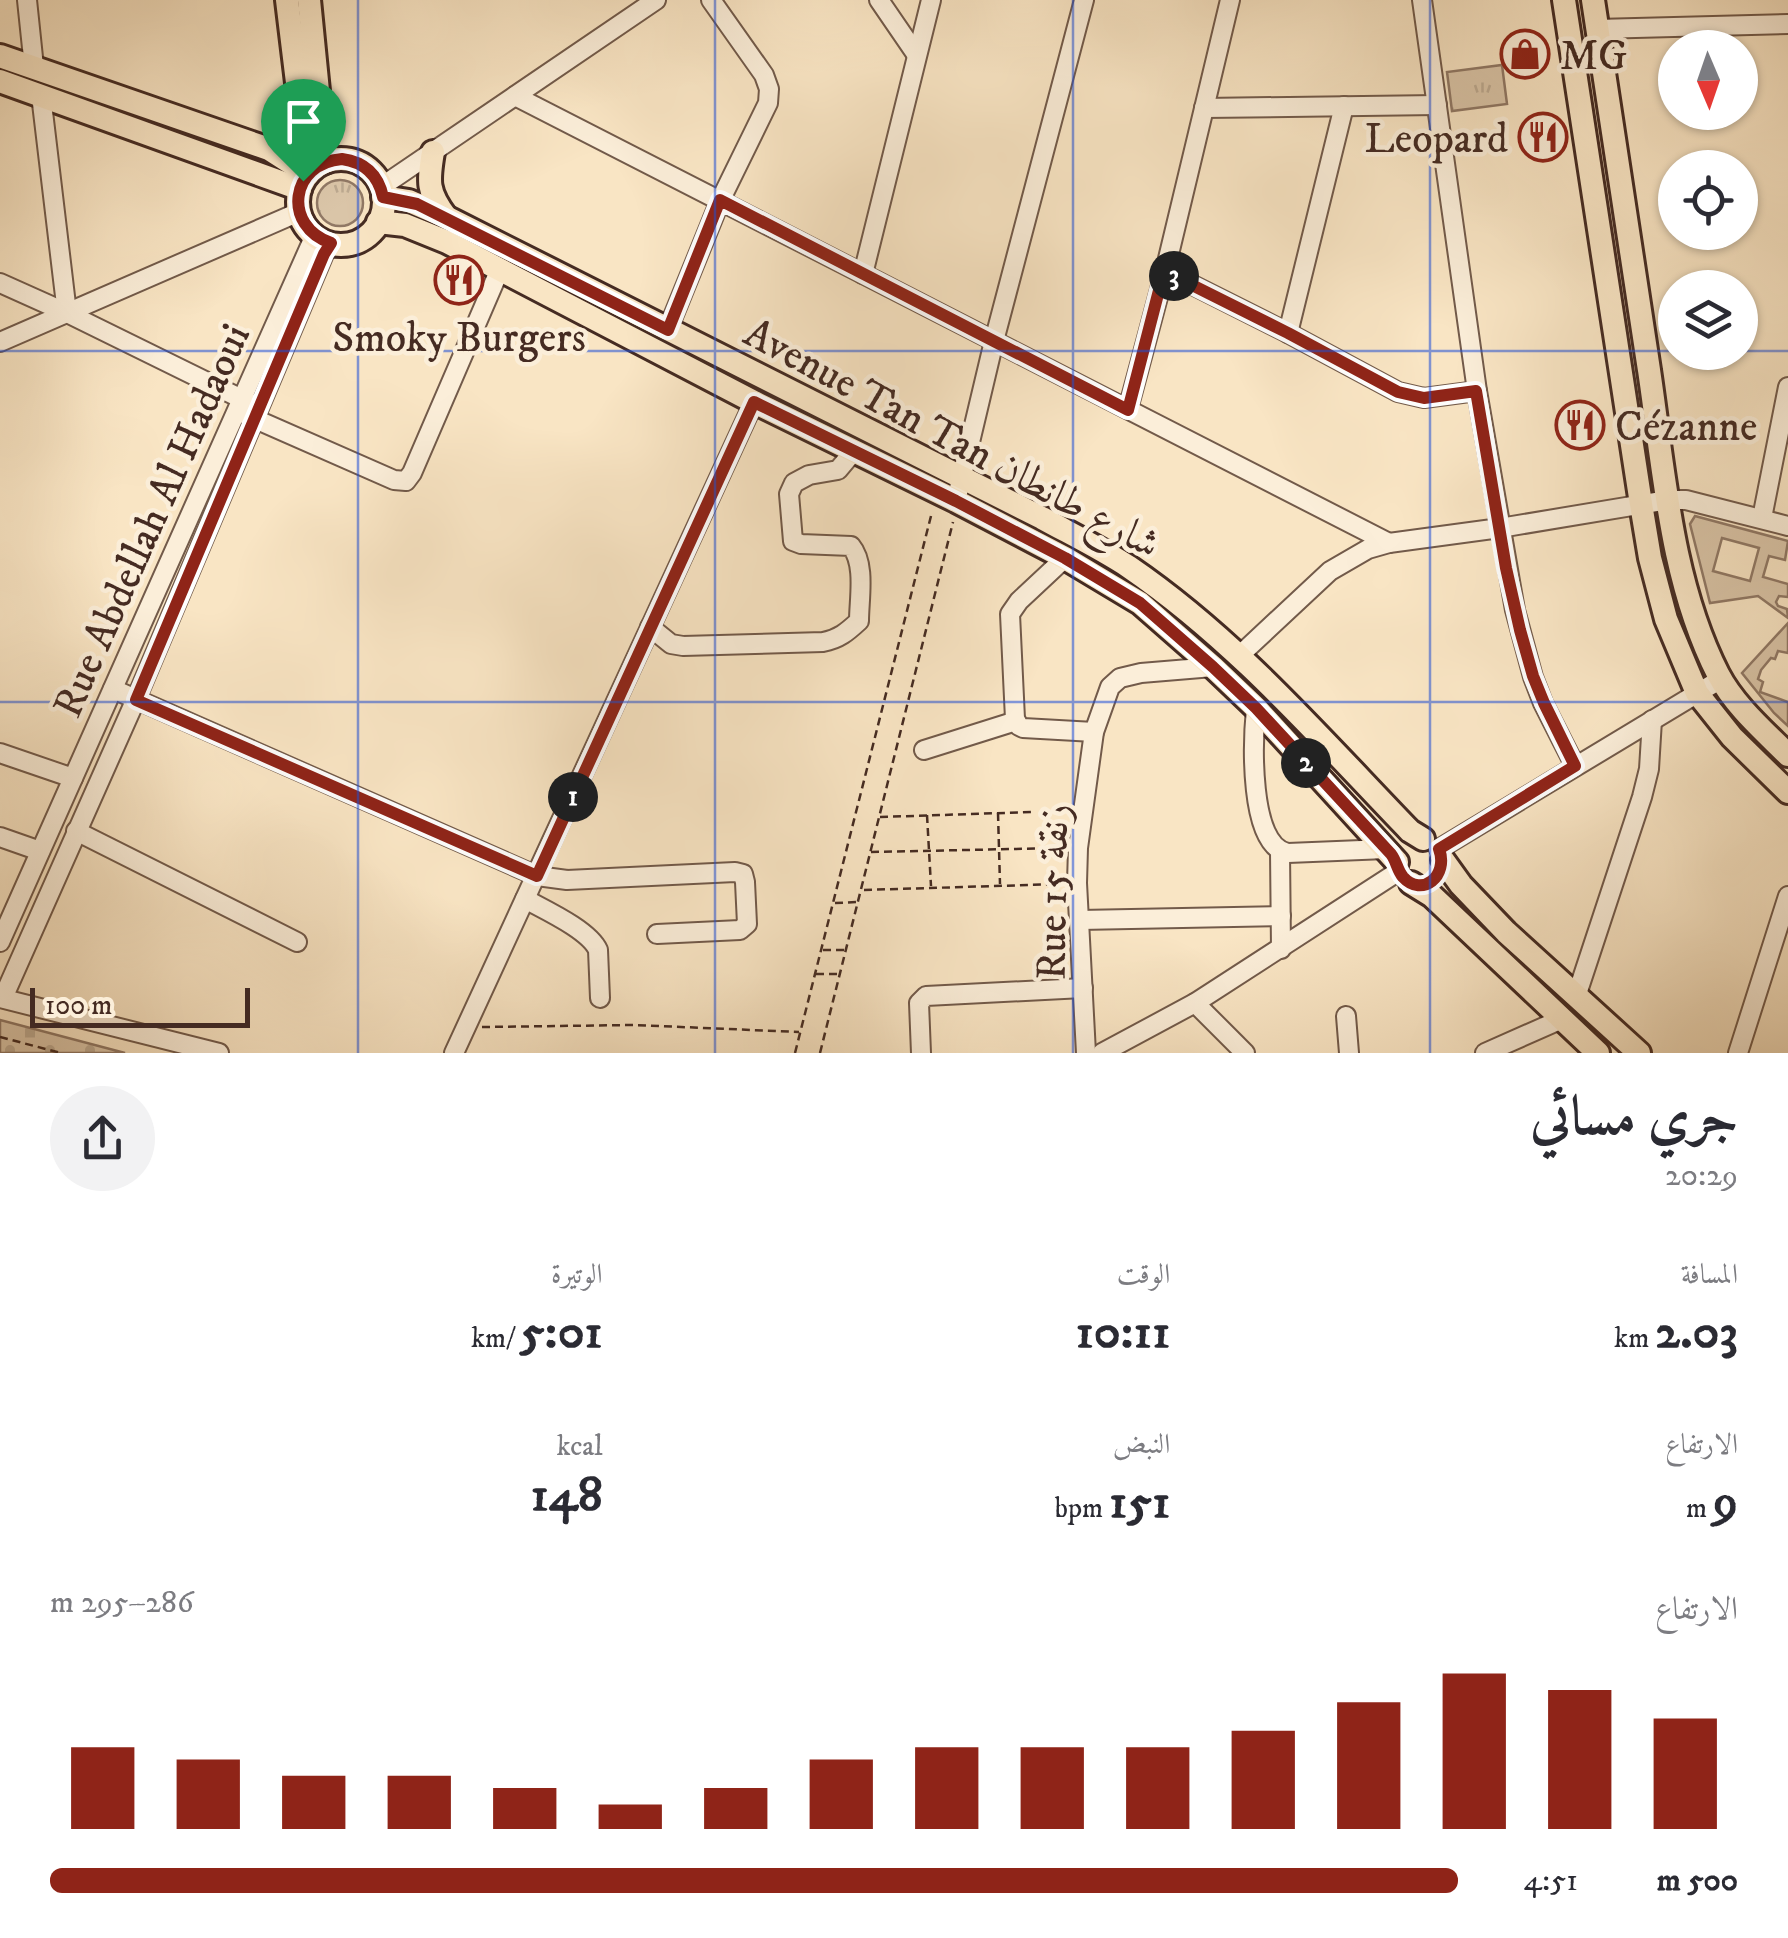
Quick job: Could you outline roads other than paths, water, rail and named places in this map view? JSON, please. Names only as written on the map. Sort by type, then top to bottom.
[{"type":"main road","points":[[287,0],[309,181]]},
{"type":"main road","points":[[309,0],[309,181],[305,225],[323,239],[350,243],[366,236],[378,222],[384,206],[382,192],[372,172],[358,162],[342,159],[309,181]]},
{"type":"main road","points":[[1564,0],[1641,504],[1666,619],[1698,692],[1732,736],[1788,792]]},
{"type":"main road","points":[[1593,0],[1668,500],[1686,587],[1698,629],[1720,678],[1745,711],[1788,755]]},
{"type":"main road","points":[[0,56],[270,149],[309,181]]},
{"type":"main road","points":[[0,81],[309,181]]},
{"type":"main road","points":[[433,152],[430,187],[435,203],[446,217]]},
{"type":"main road","name":"Avenue Tan Tan شارع طانطان","points":[[382,192],[446,217],[668,330],[958,490],[1140,603],[1256,708],[1398,866],[1598,1053]]},
{"type":"main road","name":"Avenue Tan Tan شارع طانطان","points":[[378,222],[425,232],[854,451],[1042,518],[1128,566],[1240,655],[1410,831],[1435,849],[1476,902],[1639,1053]]},
{"type":"main road","points":[[1415,839],[1435,849],[1442,868],[1434,880],[1419,884],[1398,866],[1402,848],[1415,839]]},
{"type":"street","points":[[28,0],[34,67]]},
{"type":"street","points":[[382,192],[433,152],[656,0]]},
{"type":"street","points":[[668,330],[720,200],[768,103],[764,75],[711,0]]},
{"type":"street","points":[[879,0],[916,54]]},
{"type":"street","points":[[863,274],[931,0]]},
{"type":"street","points":[[958,490],[1084,0]]},
{"type":"street","points":[[1128,410],[1230,0]]},
{"type":"street","points":[[1422,0],[1476,391],[1515,610],[1533,676],[1575,766]]},
{"type":"street","points":[[1597,29],[1788,24]]},
{"type":"street","points":[[41,94],[68,312]]},
{"type":"street","points":[[515,96],[1389,543]]},
{"type":"street","points":[[1204,108],[1437,105]]},
{"type":"street","points":[[1288,333],[1344,106]]},
{"type":"street","points":[[0,342],[68,312],[309,181]]},
{"type":"street","name":"Rue Abdellah Al Hadaoui","points":[[0,942],[239,405],[323,239]]},
{"type":"street","name":"Rue Abdellah Al Hadaoui","points":[[1,998],[136,700],[324,254],[323,239]]},
{"type":"street","points":[[0,283],[68,312],[257,414],[394,480],[406,481],[500,268]]},
{"type":"street","points":[[1164,271],[1410,396],[1424,398],[1476,391]]},
{"type":"street","points":[[1762,518],[1788,386]]},
{"type":"street","points":[[454,1053],[754,402]]},
{"type":"street","points":[[650,627],[671,644],[683,646],[823,642],[837,640],[850,630],[859,621],[856,550],[851,546],[793,541],[788,494],[794,483],[809,475],[838,470],[854,451]]},
{"type":"street","points":[[1240,655],[1330,571],[1368,549],[1389,543],[1668,500],[1686,500],[1788,526]]},
{"type":"street","points":[[1065,558],[1010,614],[1016,721],[1028,728],[1094,732]]},
{"type":"street","name":"Rue 15 زنقة","points":[[1086,1053],[1077,883],[1094,732],[1114,682],[1142,673],[1213,667]]},
{"type":"street","points":[[1435,849],[1720,678]]},
{"type":"street","points":[[113,689],[537,876],[566,880],[742,874],[746,924],[740,930],[656,934]]},
{"type":"street","points":[[1256,708],[1255,786],[1273,846],[1280,852],[1398,866]]},
{"type":"street","points":[[1576,997],[1642,797],[1649,769],[1652,720]]},
{"type":"street","points":[[924,750],[1016,721]]},
{"type":"street","points":[[0,753],[73,778]]},
{"type":"street","points":[[76,831],[297,942]]},
{"type":"street","points":[[0,838],[40,851]]},
{"type":"street","points":[[1280,852],[1281,949]]},
{"type":"street","points":[[1102,1053],[1195,1003],[1281,949],[1398,866]]},
{"type":"street","points":[[1738,1053],[1788,896]]},
{"type":"street","points":[[525,900],[596,943],[600,998]]},
{"type":"street","points":[[1080,920],[1280,916]]},
{"type":"street","points":[[920,1053],[920,1004],[926,996],[1083,988]]},
{"type":"street","points":[[1,998],[219,1053]]},
{"type":"street","points":[[1195,1003],[1245,1053]]},
{"type":"street","points":[[1346,1016],[1349,1053]]},
{"type":"street","points":[[1485,1053],[1562,1019]]},
{"type":"place","name":"MG","points":[[1525,54]]},
{"type":"place","name":"Leopard","points":[[1543,137]]},
{"type":"place","name":"Smoky Burgers","points":[[459,280]]},
{"type":"place","name":"Cézanne","points":[[1580,425]]}]
